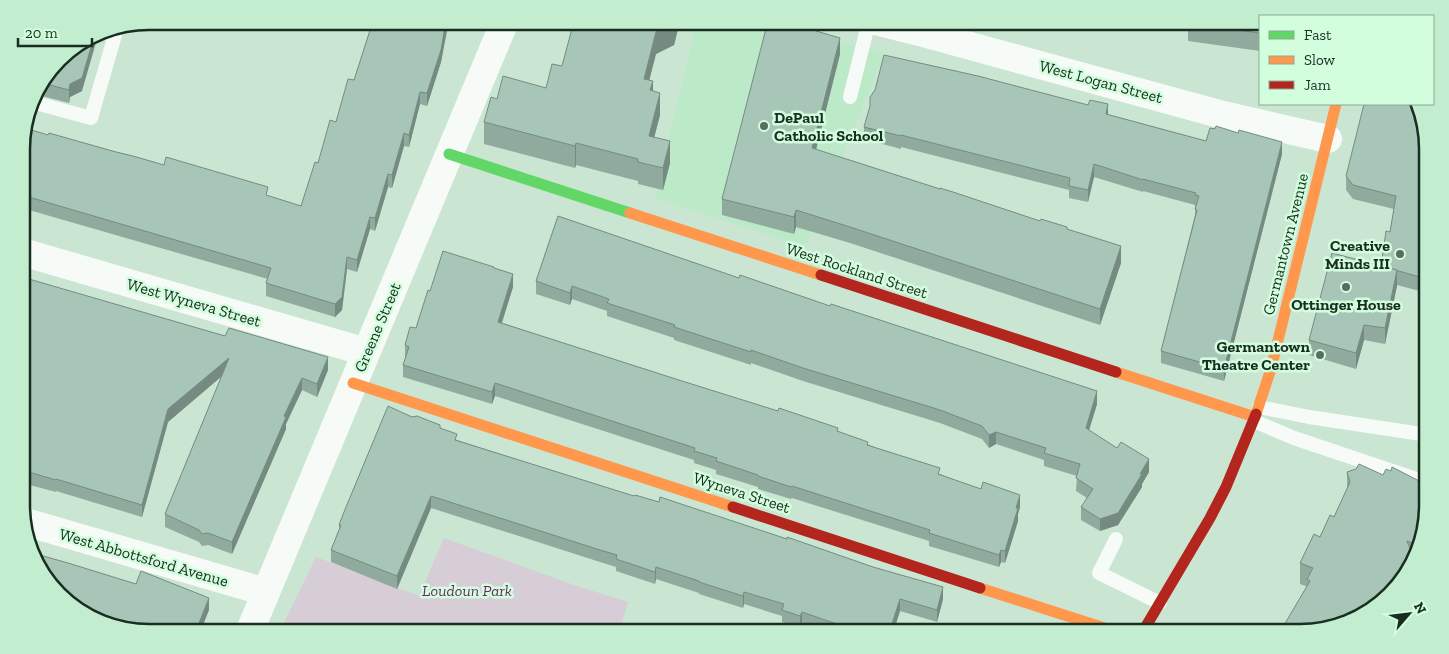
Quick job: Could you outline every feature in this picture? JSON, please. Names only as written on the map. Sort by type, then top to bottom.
[{"type":"street","name":"Greene Street","points":[[253,624],[501,30]]},
{"type":"street","name":"West Logan Street","points":[[934,30],[1224,115],[1328,138]]},
{"type":"street","name":"Germantown Avenue","points":[[1147,624],[1214,510],[1236,464],[1256,415],[1278,341],[1336,105]]},
{"type":"street","name":"West Rockland Street","points":[[449,154],[1256,415]]},
{"type":"street","name":"West Wyneva Street","points":[[30,254],[366,352]]},
{"type":"street","name":"Wyneva Street","points":[[353,383],[1095,624]]},
{"type":"street","name":"West Abbottsford Avenue","points":[[32,524],[266,592]]},
{"type":"lane","points":[[850,97],[867,30]]},
{"type":"lane","points":[[39,104],[91,118],[115,35]]},
{"type":"lane","points":[[1256,415],[1309,417],[1419,433]]},
{"type":"lane","points":[[1256,415],[1294,438],[1419,481]]},
{"type":"lane","points":[[1116,539],[1098,573],[1160,603]]},
{"type":"shaded area","name":"DePaul Catholic School","points":[[695,30],[797,30],[885,53],[805,247],[655,198]]},
{"type":"green space","name":"Loudoun Park","points":[[444,538],[574,585],[628,602],[622,624],[283,624],[316,557],[419,596]]},
{"type":"building","points":[[370,30],[444,30],[441,50],[427,93],[420,92],[409,135],[404,133],[392,175],[388,174],[375,218],[370,217],[357,260],[347,257],[342,297],[335,304],[266,283],[271,268],[30,197],[31,130],[48,135],[49,133],[164,165],[166,157],[268,187],[266,195],[301,206],[315,162],[318,163],[330,120],[336,122],[348,79],[354,80]]},
{"type":"building","points":[[572,30],[660,30],[656,32],[644,79],[653,81],[650,90],[660,93],[649,136],[670,141],[663,168],[638,162],[638,159],[576,143],[575,146],[484,122],[491,97],[497,99],[503,76],[546,88],[552,64],[562,66]]},
{"type":"building","points":[[766,30],[816,30],[840,38],[812,148],[1040,221],[1041,219],[1067,227],[1067,229],[1121,246],[1100,309],[796,210],[794,217],[722,199]]},
{"type":"building","points":[[1236,30],[1259,30],[1259,33]]},
{"type":"building","points":[[92,45],[82,78],[70,84],[69,90],[49,85],[59,70],[70,59]]},
{"type":"building","points":[[884,55],[978,76],[1088,105],[1090,100],[1108,104],[1106,114],[1206,141],[1210,128],[1215,129],[1216,126],[1238,133],[1239,130],[1282,142],[1224,369],[1161,351],[1197,210],[1195,209],[1199,196],[1195,195],[1196,193],[1143,180],[1094,164],[1088,190],[1069,186],[1070,178],[864,127],[870,106],[870,97],[875,90]]},
{"type":"building","points":[[1364,105],[1411,105],[1418,133],[1419,149],[1419,277],[1381,266],[1386,231],[1390,232],[1396,196],[1353,185],[1346,176]]},
{"type":"building","points":[[558,216],[739,278],[740,275],[830,306],[831,304],[1097,391],[1086,428],[1117,448],[1121,442],[1149,459],[1118,513],[1100,519],[1081,507],[1093,489],[1076,478],[1080,464],[1044,453],[1046,448],[996,432],[989,435],[982,426],[940,410],[674,327],[675,325],[607,303],[609,299],[572,286],[570,293],[536,281]]},
{"type":"building","points":[[443,251],[513,274],[498,322],[778,411],[779,408],[838,428],[837,431],[868,442],[867,445],[940,468],[938,474],[981,489],[983,482],[1020,495],[1005,551],[1001,550],[999,555],[929,533],[930,530],[791,487],[716,461],[717,458],[694,451],[695,448],[495,383],[492,392],[403,365],[409,347],[405,345],[410,327],[416,328]]},
{"type":"building","points":[[1332,253],[1397,270],[1385,328],[1364,325],[1356,353],[1309,340]]},
{"type":"building","points":[[30,279],[225,336],[229,328],[328,357],[317,384],[302,378],[284,416],[286,417],[232,542],[208,533],[202,534],[199,530],[165,514],[229,358],[168,409],[142,505],[30,472]]},
{"type":"building","points":[[388,406],[412,417],[417,416],[440,425],[440,428],[457,434],[455,440],[634,496],[659,502],[660,497],[787,539],[787,537],[873,567],[943,587],[937,610],[900,599],[892,624],[837,624],[802,612],[800,616],[782,610],[784,604],[744,592],[743,596],[656,567],[655,572],[616,559],[617,555],[431,496],[397,576],[331,550],[346,507]]},
{"type":"building","points":[[1359,464],[1383,475],[1386,469],[1391,471],[1392,467],[1419,481],[1417,528],[1413,543],[1407,541],[1410,551],[1390,584],[1379,595],[1353,612],[1323,622],[1285,624],[1310,581],[1307,579],[1313,568],[1300,563],[1314,534],[1320,537],[1330,515],[1334,517],[1350,482],[1347,472],[1356,469]]},
{"type":"building","points":[[41,555],[136,584],[141,571],[209,598],[199,624],[149,624],[118,620],[89,608],[76,599],[55,578]]},
{"type":"traffic: fast","points":[[449,154],[630,213]]},
{"type":"traffic: slow","points":[[1256,414],[1271,369],[1336,105]]},
{"type":"traffic: slow","points":[[630,213],[821,275]]},
{"type":"traffic: slow","points":[[1116,372],[1255,417]]},
{"type":"traffic: slow","points":[[353,383],[733,507]]},
{"type":"traffic: slow","points":[[980,588],[1092,624]]},
{"type":"traffic: jam","points":[[821,275],[1116,372]]},
{"type":"traffic: jam","points":[[1147,624],[1210,518],[1226,487],[1256,414]]},
{"type":"traffic: jam","points":[[733,507],[980,588]]},
{"type":"place","name":"DePaul Catholic School","points":[[764,126]]},
{"type":"place","name":"Creative Minds III","points":[[1400,254]]},
{"type":"place","name":"Ottinger House","points":[[1346,287]]},
{"type":"place","name":"Germantown Theatre Center","points":[[1320,355]]}]
